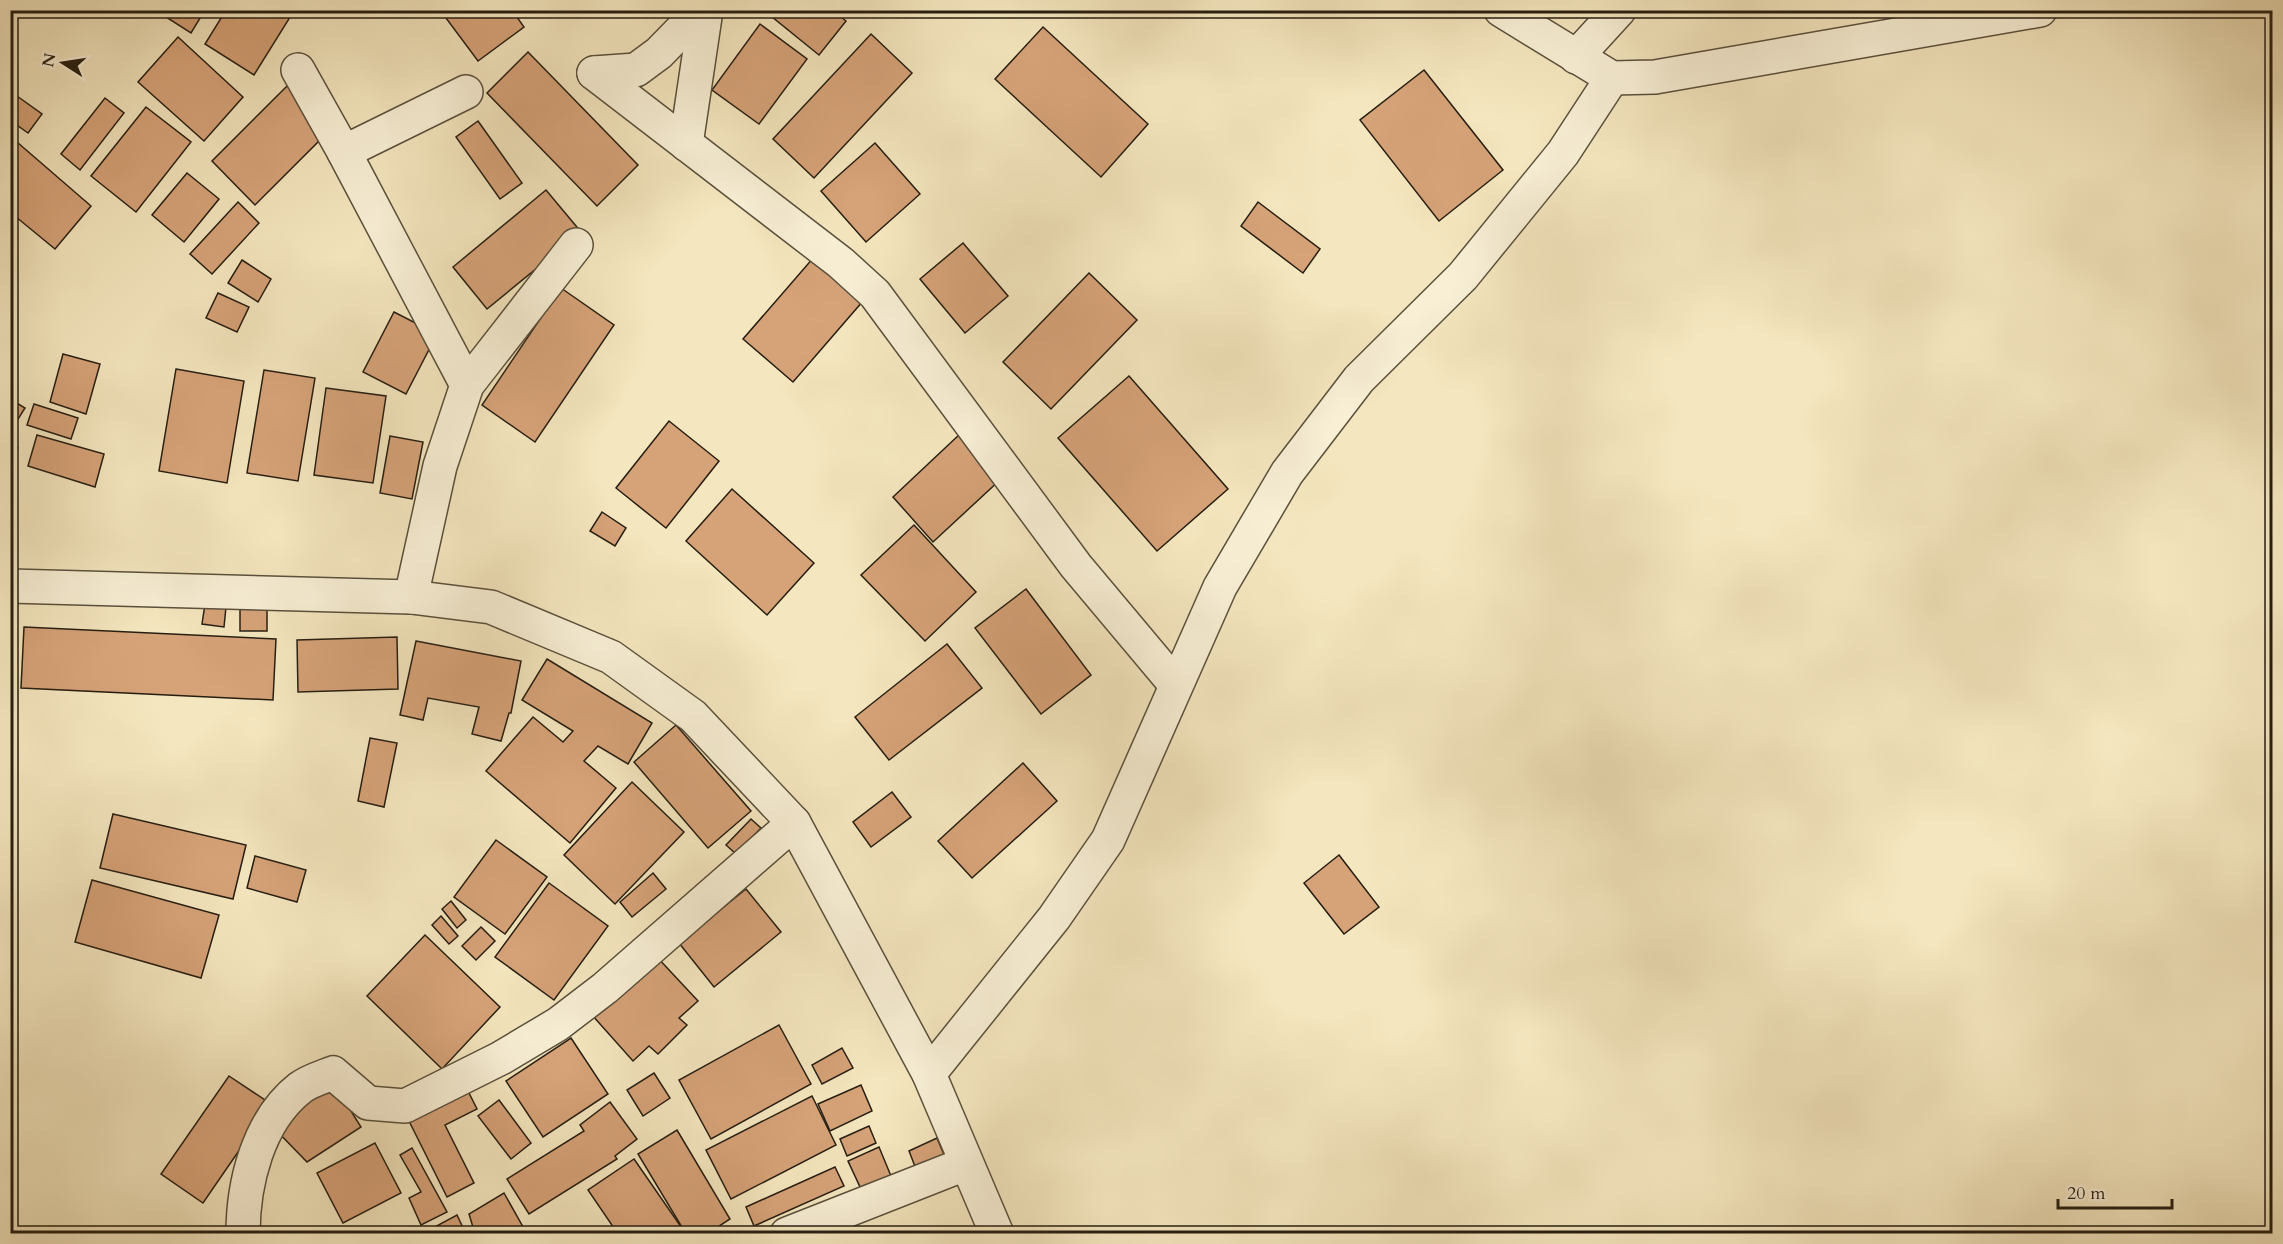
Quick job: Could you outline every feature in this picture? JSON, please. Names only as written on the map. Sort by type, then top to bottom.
[{"type":"street","points":[[701,10],[659,53],[636,70],[594,73],[841,263],[875,294],[1076,566],[1175,684]]},
{"type":"street","points":[[686,144],[706,10]]},
{"type":"street","points":[[1501,10],[1612,78],[1655,77],[2040,10]]},
{"type":"street","points":[[1576,57],[1619,10]]},
{"type":"street","points":[[298,70],[467,385]]},
{"type":"street","points":[[929,1074],[1054,918],[1108,840],[1220,586],[1287,473],[1359,379],[1462,276],[1563,153],[1612,78]]},
{"type":"street","points":[[344,152],[466,92]]},
{"type":"street","points":[[411,597],[440,466],[467,385],[576,245]]},
{"type":"street","points":[[10,586],[411,597],[491,607],[611,657],[693,716],[794,823],[929,1074],[965,1164],[997,1233]]},
{"type":"street","points":[[243,1233],[243,1203],[253,1156],[281,1107],[301,1087],[333,1073],[368,1103],[405,1106],[501,1058],[558,1024],[605,988],[794,823]]},
{"type":"street","points":[[787,1233],[965,1164]]},
{"type":"building","points":[[155,10],[205,10],[191,33]]},
{"type":"building","points":[[226,10],[287,10],[292,14],[254,75],[205,44]]},
{"type":"building","points":[[440,10],[512,10],[524,27],[478,61]]},
{"type":"building","points":[[775,10],[833,10],[846,21],[819,55],[771,16]]},
{"type":"building","points":[[760,24],[807,59],[759,124],[712,90]]},
{"type":"building","points":[[1043,27],[1148,124],[1101,177],[995,79]]},
{"type":"building","points":[[871,34],[912,73],[814,178],[773,139]]},
{"type":"building","points":[[178,37],[243,97],[204,141],[138,82]]},
{"type":"building","points":[[528,52],[638,165],[597,206],[487,93]]},
{"type":"building","points":[[1424,70],[1503,170],[1439,221],[1360,120]]},
{"type":"building","points":[[287,86],[330,130],[255,205],[212,161]]},
{"type":"building","points":[[10,91],[42,114],[28,133],[10,120]]},
{"type":"building","points":[[105,98],[124,113],[80,170],[61,154]]},
{"type":"building","points":[[146,107],[191,142],[136,212],[91,176]]},
{"type":"building","points":[[478,121],[522,183],[500,199],[456,137]]},
{"type":"building","points":[[10,136],[91,206],[55,249],[10,212]]},
{"type":"building","points":[[875,143],[920,194],[866,242],[821,191]]},
{"type":"building","points":[[187,173],[219,199],[184,242],[152,215]]},
{"type":"building","points":[[546,190],[581,232],[487,309],[453,267]]},
{"type":"building","points":[[238,202],[259,223],[212,274],[190,254]]},
{"type":"building","points":[[1258,202],[1320,249],[1303,273],[1241,226]]},
{"type":"building","points":[[963,243],[1008,296],[965,333],[920,279]]},
{"type":"building","points":[[814,257],[863,301],[793,382],[743,339]]},
{"type":"building","points":[[242,260],[271,279],[258,302],[228,283]]},
{"type":"building","points":[[1089,273],[1137,320],[1051,409],[1003,362]]},
{"type":"building","points":[[561,288],[614,325],[535,442],[482,405]]},
{"type":"building","points":[[218,293],[249,307],[237,332],[206,318]]},
{"type":"building","points":[[394,312],[437,334],[406,394],[363,372]]},
{"type":"building","points":[[63,354],[100,364],[86,414],[50,402]]},
{"type":"building","points":[[176,369],[244,381],[227,483],[159,471]]},
{"type":"building","points":[[264,370],[315,378],[298,481],[247,473]]},
{"type":"building","points":[[1129,376],[1228,489],[1157,551],[1058,438]]},
{"type":"building","points":[[326,388],[386,396],[373,483],[314,475]]},
{"type":"building","points":[[10,399],[25,408],[10,432]]},
{"type":"building","points":[[34,404],[78,418],[71,439],[27,425]]},
{"type":"building","points":[[669,421],[719,461],[666,528],[616,488]]},
{"type":"building","points":[[961,433],[1002,478],[933,542],[893,497]]},
{"type":"building","points":[[37,435],[104,454],[95,487],[28,466]]},
{"type":"building","points":[[390,436],[423,442],[412,499],[380,493]]},
{"type":"building","points":[[10,445],[18,448],[10,463]]},
{"type":"building","points":[[732,489],[814,563],[767,615],[686,541]]},
{"type":"building","points":[[602,512],[626,528],[615,546],[590,531]]},
{"type":"building","points":[[914,525],[976,592],[925,641],[861,575]]},
{"type":"building","points":[[1026,589],[1091,675],[1041,714],[975,628]]},
{"type":"building","points":[[205,604],[226,607],[224,627],[202,624]]},
{"type":"building","points":[[240,608],[267,608],[267,631],[240,631]]},
{"type":"building","points":[[24,627],[276,639],[273,700],[21,688]]},
{"type":"building","points":[[397,637],[398,689],[298,692],[297,640]]},
{"type":"building","points":[[416,641],[521,661],[511,713],[509,713],[501,741],[472,734],[479,707],[428,698],[423,720],[400,715]]},
{"type":"building","points":[[947,644],[982,688],[889,760],[855,717]]},
{"type":"building","points":[[547,659],[652,723],[628,764],[598,746],[584,761],[616,788],[570,843],[486,771],[533,717],[563,742],[573,731],[522,700]]},
{"type":"building","points":[[676,725],[751,811],[708,848],[634,762]]},
{"type":"building","points":[[370,738],[397,743],[384,807],[358,801]]},
{"type":"building","points":[[1023,763],[1057,801],[972,878],[938,841]]},
{"type":"building","points":[[632,782],[684,832],[615,904],[564,855]]},
{"type":"building","points":[[892,792],[911,817],[871,847],[853,822]]},
{"type":"building","points":[[113,814],[246,845],[233,899],[100,868]]},
{"type":"building","points":[[751,819],[761,828],[736,854],[726,845]]},
{"type":"building","points":[[496,840],[547,877],[505,934],[454,897]]},
{"type":"building","points":[[1339,855],[1379,907],[1344,934],[1304,883]]},
{"type":"building","points":[[255,856],[306,870],[297,902],[247,888]]},
{"type":"building","points":[[653,873],[666,889],[632,917],[620,902]]},
{"type":"building","points":[[92,880],[219,915],[201,978],[75,942]]},
{"type":"building","points":[[549,883],[608,926],[554,1000],[495,957]]},
{"type":"building","points":[[746,889],[781,932],[714,987],[679,943]]},
{"type":"building","points":[[451,901],[466,920],[457,928],[442,909]]},
{"type":"building","points":[[441,916],[458,936],[449,944],[432,925]]},
{"type":"building","points":[[481,927],[495,941],[476,960],[462,946]]},
{"type":"building","points":[[425,935],[500,1007],[442,1069],[367,996]]},
{"type":"building","points":[[656,956],[698,1001],[679,1018],[687,1025],[658,1054],[649,1046],[633,1061],[592,1015]]},
{"type":"building","points":[[779,1025],[811,1084],[711,1139],[679,1080]]},
{"type":"building","points":[[571,1038],[608,1094],[543,1137],[506,1081]]},
{"type":"building","points":[[842,1048],[853,1068],[822,1084],[812,1065]]},
{"type":"building","points":[[654,1073],[670,1098],[643,1116],[627,1090]]},
{"type":"building","points":[[229,1076],[271,1104],[203,1203],[161,1174]]},
{"type":"building","points":[[334,1084],[361,1127],[307,1162],[273,1127]]},
{"type":"building","points":[[465,1085],[477,1109],[445,1125],[474,1183],[447,1197],[406,1115]]},
{"type":"building","points":[[861,1085],[872,1111],[830,1131],[818,1104]]},
{"type":"building","points":[[812,1096],[836,1145],[731,1199],[706,1150]]},
{"type":"building","points":[[499,1100],[531,1143],[511,1159],[478,1116]]},
{"type":"building","points":[[610,1102],[637,1139],[615,1156],[617,1159],[529,1214],[507,1179],[584,1131],[580,1125]]},
{"type":"building","points":[[869,1126],[876,1143],[847,1156],[840,1139]]},
{"type":"building","points":[[677,1130],[730,1219],[707,1234],[686,1234],[638,1154]]},
{"type":"building","points":[[937,1138],[945,1157],[916,1169],[909,1151]]},
{"type":"building","points":[[375,1143],[401,1193],[343,1223],[317,1173]]},
{"type":"building","points":[[879,1147],[891,1176],[861,1189],[848,1161]]},
{"type":"building","points":[[412,1148],[447,1212],[421,1225],[409,1198],[421,1192],[400,1155]]},
{"type":"building","points":[[634,1159],[686,1234],[618,1234],[588,1190]]},
{"type":"building","points":[[835,1167],[844,1186],[754,1226],[746,1207]]},
{"type":"building","points":[[504,1193],[527,1234],[475,1234],[469,1214]]},
{"type":"building","points":[[457,1215],[466,1234],[431,1234],[429,1230]]}]
